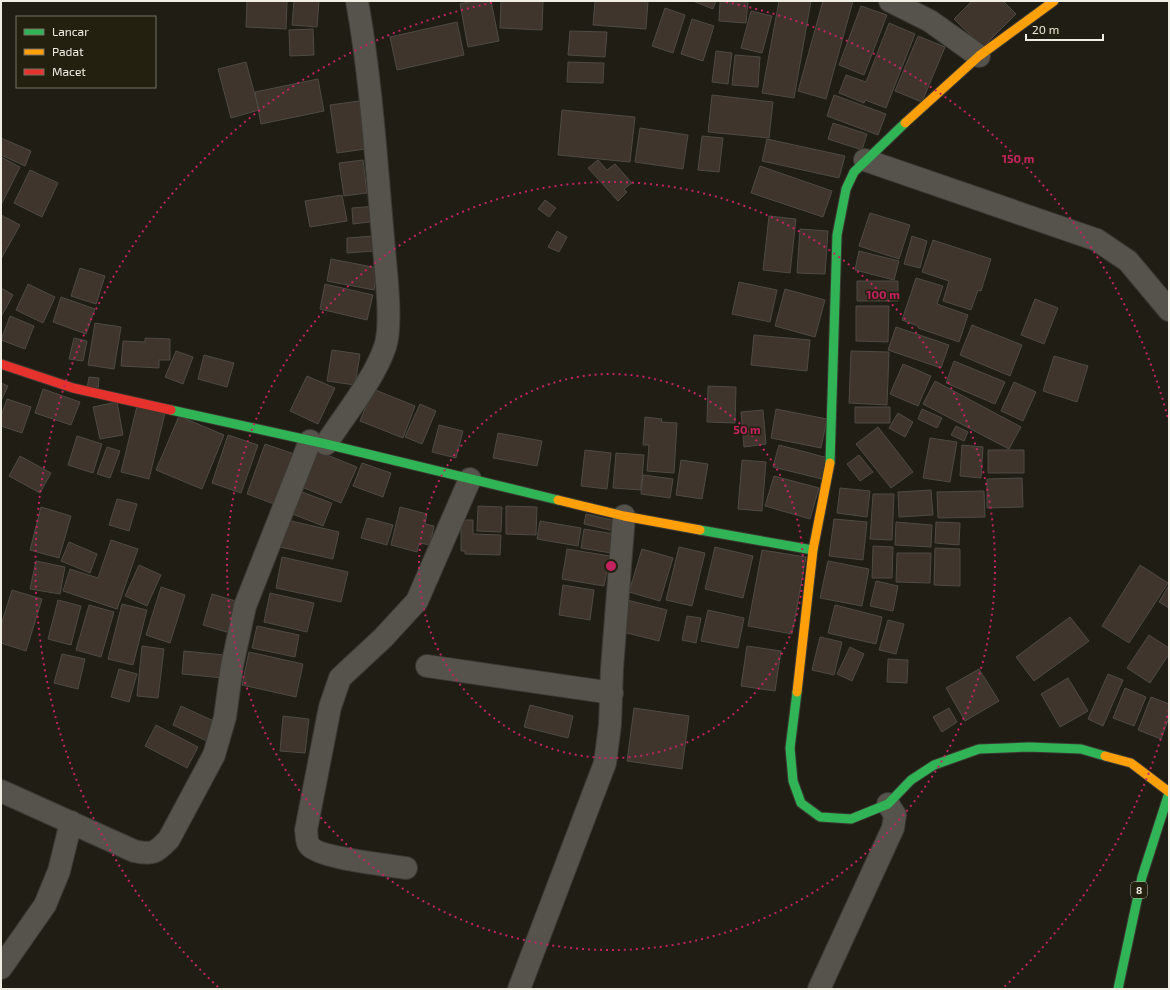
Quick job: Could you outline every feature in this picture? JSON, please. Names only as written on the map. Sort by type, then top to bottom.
[{"type":"main road","points":[[1054,1],[980,56],[864,160],[854,172],[846,189],[837,235],[830,468],[813,550],[790,748],[793,781],[801,803],[820,817],[851,819],[888,804],[911,780],[934,765],[979,750],[1029,747],[1081,750],[1130,764],[1169,793]]},
{"type":"main road","points":[[1,364],[73,388],[318,443],[624,516],[813,550]]},
{"type":"main road","name":"8","points":[[1118,989],[1142,877],[1169,793]]},
{"type":"street","points":[[1,791],[134,851],[148,854],[159,851],[169,839],[214,755],[225,717],[232,666],[245,606],[318,443],[376,368],[386,346],[388,327],[386,274],[369,76],[358,1]]},
{"type":"street","points":[[890,1],[930,21],[980,56]]},
{"type":"street","points":[[864,160],[1097,240],[1128,261],[1169,310]]},
{"type":"street","points":[[406,868],[328,855],[315,850],[309,845],[306,830],[330,707],[340,678],[383,638],[416,601],[470,479]]},
{"type":"street","points":[[519,989],[605,764],[610,725],[612,668],[624,516]]},
{"type":"street","points":[[427,666],[612,693]]},
{"type":"street","points":[[819,989],[893,828],[896,815],[888,804]]},
{"type":"street","points":[[1,968],[45,905],[59,871],[71,822]]},
{"type":"building","points":[[247,1],[287,1],[286,29],[246,27]]},
{"type":"building","points":[[294,1],[319,1],[317,27],[292,25]]},
{"type":"building","points":[[473,1],[491,1],[499,41],[468,47],[460,4]]},
{"type":"building","points":[[501,1],[543,1],[542,30],[500,28]]},
{"type":"building","points":[[595,1],[648,1],[646,29],[593,25]]},
{"type":"building","points":[[693,1],[716,1],[713,9]]},
{"type":"building","points":[[720,1],[748,1],[746,23],[719,21]]},
{"type":"building","points":[[779,1],[811,1],[794,98],[762,93]]},
{"type":"building","points":[[823,1],[853,1],[826,99],[798,91]]},
{"type":"building","points":[[972,1],[1003,1],[1016,14],[983,47],[954,19]]},
{"type":"building","points":[[861,6],[887,15],[864,75],[839,65]]},
{"type":"building","points":[[665,8],[685,15],[673,53],[652,46]]},
{"type":"building","points":[[751,11],[772,16],[762,53],[741,48]]},
{"type":"building","points":[[692,19],[714,26],[703,61],[681,54]]},
{"type":"building","points":[[457,22],[464,55],[397,70],[390,37]]},
{"type":"building","points":[[889,23],[915,34],[886,108],[865,100],[864,103],[839,93],[846,75],[866,82]]},
{"type":"building","points":[[313,29],[314,55],[290,56],[289,30]]},
{"type":"building","points":[[570,31],[607,32],[605,57],[568,55]]},
{"type":"building","points":[[918,36],[945,47],[922,102],[895,91]]},
{"type":"building","points":[[716,51],[732,53],[728,84],[712,82]]},
{"type":"building","points":[[735,55],[760,57],[758,87],[732,85]]},
{"type":"building","points":[[246,62],[259,110],[231,118],[218,69]]},
{"type":"building","points":[[568,62],[604,63],[603,83],[567,82]]},
{"type":"building","points":[[318,79],[324,111],[261,124],[255,92]]},
{"type":"building","points":[[712,95],[773,102],[769,138],[708,132]]},
{"type":"building","points":[[834,95],[886,114],[878,135],[827,116]]},
{"type":"building","points":[[359,101],[366,149],[337,153],[330,105]]},
{"type":"building","points":[[562,110],[635,117],[630,162],[558,155]]},
{"type":"building","points":[[833,123],[867,134],[862,150],[828,139]]},
{"type":"building","points":[[640,128],[688,135],[683,169],[635,162]]},
{"type":"building","points":[[702,136],[723,138],[719,172],[698,170]]},
{"type":"building","points":[[1,138],[31,151],[25,166],[1,155]]},
{"type":"building","points":[[767,139],[845,156],[839,178],[762,161]]},
{"type":"building","points":[[1,157],[20,167],[1,205]]},
{"type":"building","points":[[363,160],[367,193],[344,196],[339,163]]},
{"type":"building","points":[[598,160],[607,170],[615,164],[632,183],[624,189],[627,192],[618,201],[588,168]]},
{"type":"building","points":[[760,166],[832,191],[823,217],[751,193]]},
{"type":"building","points":[[30,170],[58,183],[42,217],[14,203]]},
{"type":"building","points":[[342,195],[347,221],[310,227],[305,201]]},
{"type":"building","points":[[545,200],[556,208],[549,217],[538,209]]},
{"type":"building","points":[[376,206],[377,221],[353,224],[352,208]]},
{"type":"building","points":[[870,213],[910,225],[899,259],[859,246]]},
{"type":"building","points":[[1,215],[20,225],[1,259]]},
{"type":"building","points":[[769,216],[796,219],[790,273],[763,270]]},
{"type":"building","points":[[800,229],[828,231],[825,274],[797,273]]},
{"type":"building","points":[[557,231],[567,237],[559,252],[548,247]]},
{"type":"building","points":[[373,236],[374,251],[347,253],[347,238]]},
{"type":"building","points":[[912,236],[927,241],[920,268],[904,264]]},
{"type":"building","points":[[933,240],[991,259],[981,291],[978,290],[971,310],[943,301],[949,281],[922,272]]},
{"type":"building","points":[[859,251],[899,261],[894,280],[855,270]]},
{"type":"building","points":[[331,259],[378,268],[374,290],[327,281]]},
{"type":"building","points":[[80,268],[105,276],[96,304],[71,296]]},
{"type":"building","points":[[916,278],[943,286],[937,304],[968,315],[959,342],[918,328],[918,326],[902,320]]},
{"type":"building","points":[[857,281],[898,281],[898,301],[857,301]]},
{"type":"building","points":[[739,282],[777,290],[770,322],[732,314]]},
{"type":"building","points":[[28,284],[55,297],[43,323],[16,310]]},
{"type":"building","points":[[325,284],[373,295],[367,320],[320,309]]},
{"type":"building","points":[[1,288],[13,295],[1,317]]},
{"type":"building","points":[[785,289],[825,300],[815,337],[775,326]]},
{"type":"building","points":[[61,297],[95,309],[86,334],[53,322]]},
{"type":"building","points":[[1035,299],[1058,308],[1044,344],[1021,335]]},
{"type":"building","points":[[856,306],[889,306],[888,342],[856,341]]},
{"type":"building","points":[[10,316],[34,326],[25,349],[1,340]]},
{"type":"building","points":[[95,323],[121,327],[114,369],[88,365]]},
{"type":"building","points":[[972,325],[1022,345],[1010,376],[960,355]]},
{"type":"building","points":[[896,327],[949,345],[941,368],[888,350]]},
{"type":"building","points":[[754,335],[810,340],[807,371],[751,365]]},
{"type":"building","points":[[74,338],[87,341],[83,361],[69,359]]},
{"type":"building","points":[[145,338],[170,339],[170,360],[159,360],[159,368],[121,366],[123,341],[145,342]]},
{"type":"building","points":[[332,350],[360,354],[355,385],[327,381]]},
{"type":"building","points":[[176,351],[193,357],[183,384],[165,377]]},
{"type":"building","points":[[851,351],[889,352],[887,405],[849,403]]},
{"type":"building","points":[[204,355],[234,363],[227,387],[198,379]]},
{"type":"building","points":[[1054,356],[1088,366],[1077,402],[1043,391]]},
{"type":"building","points":[[954,361],[1005,382],[995,404],[946,383]]},
{"type":"building","points":[[903,364],[931,376],[918,406],[890,394]]},
{"type":"building","points":[[307,376],[335,388],[318,424],[290,411]]},
{"type":"building","points":[[89,377],[99,378],[98,389],[87,388]]},
{"type":"building","points":[[935,381],[1021,427],[1009,449],[923,404]]},
{"type":"building","points":[[1014,382],[1036,392],[1023,421],[1001,411]]},
{"type":"building","points":[[1,383],[8,386],[1,401]]},
{"type":"building","points":[[708,386],[736,387],[735,423],[707,422]]},
{"type":"building","points":[[43,389],[80,402],[71,425],[35,413]]},
{"type":"building","points":[[373,389],[415,406],[403,438],[360,421]]},
{"type":"building","points":[[7,399],[31,407],[22,433],[1,426],[1,416]]},
{"type":"building","points":[[117,402],[123,435],[100,439],[93,407]]},
{"type":"building","points":[[420,404],[436,411],[422,444],[405,437]]},
{"type":"building","points":[[137,406],[165,413],[149,479],[121,472]]},
{"type":"building","points":[[855,407],[890,407],[890,423],[855,423]]},
{"type":"building","points":[[776,409],[827,419],[821,448],[771,438]]},
{"type":"building","points":[[922,409],[942,418],[937,428],[918,419]]},
{"type":"building","points":[[763,410],[766,444],[744,447],[741,412]]},
{"type":"building","points":[[898,413],[913,422],[905,437],[889,428]]},
{"type":"building","points":[[179,416],[224,435],[202,489],[156,470]]},
{"type":"building","points":[[645,417],[662,419],[661,422],[677,423],[674,473],[647,471],[649,445],[643,445]]},
{"type":"building","points":[[439,425],[463,431],[456,458],[432,452]]},
{"type":"building","points":[[956,426],[968,432],[964,441],[951,435]]},
{"type":"building","points":[[878,427],[913,472],[891,488],[856,444]]},
{"type":"building","points":[[498,433],[542,441],[537,466],[493,458]]},
{"type":"building","points":[[228,435],[258,445],[241,493],[212,483]]},
{"type":"building","points":[[77,436],[102,444],[93,473],[68,465]]},
{"type":"building","points":[[930,438],[957,442],[950,482],[923,478]]},
{"type":"building","points":[[265,444],[300,456],[282,507],[247,494]]},
{"type":"building","points":[[779,445],[828,458],[822,479],[773,467]]},
{"type":"building","points":[[962,445],[983,447],[981,478],[960,476]]},
{"type":"building","points":[[107,447],[120,451],[110,478],[97,474]]},
{"type":"building","points":[[312,449],[357,467],[341,503],[297,485]]},
{"type":"building","points":[[585,450],[611,453],[607,489],[581,486]]},
{"type":"building","points":[[988,450],[1024,450],[1024,473],[988,473]]},
{"type":"building","points":[[616,453],[644,455],[641,490],[613,488]]},
{"type":"building","points":[[859,455],[873,472],[860,481],[847,464]]},
{"type":"building","points":[[20,456],[51,473],[40,493],[9,476]]},
{"type":"building","points":[[681,460],[708,464],[702,499],[676,495]]},
{"type":"building","points":[[742,460],[766,462],[762,511],[738,509]]},
{"type":"building","points":[[362,463],[391,473],[383,497],[353,486]]},
{"type":"building","points":[[643,475],[673,479],[670,498],[641,494]]},
{"type":"building","points":[[774,476],[819,488],[810,519],[765,506]]},
{"type":"building","points":[[1022,478],[1023,507],[987,508],[987,479]]},
{"type":"building","points":[[840,488],[870,491],[867,517],[837,513]]},
{"type":"building","points":[[931,490],[933,515],[899,517],[898,492]]},
{"type":"building","points":[[299,491],[332,503],[323,526],[290,513]]},
{"type":"building","points":[[984,491],[985,517],[938,518],[937,492]]},
{"type":"building","points":[[873,494],[894,494],[892,540],[870,539]]},
{"type":"building","points":[[117,499],[137,504],[129,531],[109,525]]},
{"type":"building","points":[[478,506],[502,507],[501,532],[477,531]]},
{"type":"building","points":[[506,506],[537,507],[536,535],[506,534]]},
{"type":"building","points":[[41,507],[71,516],[59,558],[30,550]]},
{"type":"building","points":[[400,507],[427,514],[425,524],[434,526],[430,545],[419,543],[417,552],[391,545]]},
{"type":"building","points":[[586,514],[616,521],[614,531],[584,524]]},
{"type":"building","points":[[367,518],[393,525],[387,545],[361,538]]},
{"type":"building","points":[[834,519],[867,522],[863,560],[829,556]]},
{"type":"building","points":[[287,520],[339,532],[333,559],[280,547]]},
{"type":"building","points":[[461,520],[473,520],[473,534],[501,535],[500,555],[465,554],[465,551],[461,551]]},
{"type":"building","points":[[540,521],[581,528],[578,546],[537,539]]},
{"type":"building","points":[[896,522],[932,525],[931,547],[895,545]]},
{"type":"building","points":[[936,522],[960,523],[959,545],[935,543]]},
{"type":"building","points":[[584,529],[614,534],[611,553],[581,548]]},
{"type":"building","points":[[111,540],[138,549],[117,609],[63,591],[70,569],[98,578]]},
{"type":"building","points":[[69,542],[97,554],[90,573],[61,561]]},
{"type":"building","points":[[873,546],[893,547],[892,578],[872,578]]},
{"type":"building","points":[[679,547],[705,553],[692,606],[666,600]]},
{"type":"building","points":[[715,547],[753,556],[743,598],[705,589]]},
{"type":"building","points":[[935,548],[960,549],[960,586],[934,585]]},
{"type":"building","points":[[567,549],[610,556],[604,586],[562,579]]},
{"type":"building","points":[[642,549],[673,558],[660,601],[629,592]]},
{"type":"building","points":[[762,550],[806,557],[792,634],[748,626]]},
{"type":"building","points":[[897,553],[931,553],[930,583],[896,582]]},
{"type":"building","points":[[282,557],[348,572],[341,602],[276,588]]},
{"type":"building","points":[[36,561],[65,567],[60,594],[30,589]]},
{"type":"building","points":[[828,561],[869,569],[862,606],[820,598]]},
{"type":"building","points":[[139,565],[161,575],[147,606],[125,596]]},
{"type":"building","points":[[1140,565],[1168,583],[1129,643],[1102,626]]},
{"type":"building","points":[[876,581],[898,586],[893,611],[870,606]]},
{"type":"building","points":[[563,585],[594,590],[590,620],[559,615]]},
{"type":"building","points":[[1169,585],[1169,608],[1159,602]]},
{"type":"building","points":[[161,587],[185,595],[170,643],[146,635]]},
{"type":"building","points":[[12,590],[42,599],[26,651],[1,643],[1,625]]},
{"type":"building","points":[[270,593],[314,603],[307,632],[264,622]]},
{"type":"building","points":[[212,594],[239,602],[230,633],[203,625]]},
{"type":"building","points":[[58,600],[81,606],[71,645],[48,639]]},
{"type":"building","points":[[627,600],[667,610],[659,641],[619,631]]},
{"type":"building","points":[[122,604],[147,610],[133,665],[108,659]]},
{"type":"building","points":[[89,605],[114,612],[101,657],[76,650]]},
{"type":"building","points":[[835,605],[882,617],[876,644],[828,633]]},
{"type":"building","points":[[708,610],[744,618],[738,648],[701,641]]},
{"type":"building","points":[[687,616],[701,618],[696,643],[682,640]]},
{"type":"building","points":[[1070,617],[1089,641],[1034,681],[1016,657]]},
{"type":"building","points":[[888,620],[904,624],[896,654],[879,650]]},
{"type":"building","points":[[257,626],[299,635],[295,657],[252,648]]},
{"type":"building","points":[[1149,635],[1169,648],[1169,654],[1150,683],[1127,668]]},
{"type":"building","points":[[820,637],[842,642],[834,675],[812,670]]},
{"type":"building","points":[[142,646],[164,649],[158,698],[137,696]]},
{"type":"building","points":[[747,646],[781,651],[775,691],[741,686]]},
{"type":"building","points":[[850,647],[864,654],[852,681],[837,674]]},
{"type":"building","points":[[184,651],[225,655],[223,678],[182,674]]},
{"type":"building","points":[[249,652],[303,664],[296,697],[242,685]]},
{"type":"building","points":[[62,654],[85,659],[78,689],[54,683]]},
{"type":"building","points":[[888,659],[908,660],[907,683],[887,682]]},
{"type":"building","points":[[119,669],[137,674],[129,702],[111,697]]},
{"type":"building","points":[[979,669],[999,701],[965,721],[946,688]]},
{"type":"building","points":[[1108,674],[1123,680],[1103,726],[1088,719]]},
{"type":"building","points":[[1068,678],[1088,711],[1060,727],[1041,694]]},
{"type":"building","points":[[1125,688],[1146,697],[1134,726],[1113,718]]},
{"type":"building","points":[[1151,697],[1169,704],[1169,718],[1161,739],[1138,730]]},
{"type":"building","points":[[530,705],[573,716],[568,738],[524,727]]},
{"type":"building","points":[[181,706],[218,723],[209,742],[173,725]]},
{"type":"building","points":[[634,708],[689,716],[682,769],[627,761]]},
{"type":"building","points":[[949,708],[957,722],[942,732],[933,717]]},
{"type":"building","points":[[283,716],[309,719],[305,753],[280,751]]},
{"type":"building","points":[[156,725],[198,747],[187,768],[145,746]]},
{"type":"traffic: fast","points":[[830,463],[837,235],[846,189],[854,172],[905,123]]},
{"type":"traffic: fast","points":[[171,410],[326,444],[558,500]]},
{"type":"traffic: fast","points":[[700,530],[813,550]]},
{"type":"traffic: fast","points":[[797,692],[790,748],[793,781],[801,803],[820,817],[851,819],[888,804],[911,780],[934,765],[979,749],[1029,747],[1081,749],[1105,756]]},
{"type":"traffic: fast","points":[[1118,989],[1142,877],[1169,793]]},
{"type":"traffic: slow","points":[[905,123],[979,56],[1054,1]]},
{"type":"traffic: slow","points":[[797,692],[813,550],[830,463]]},
{"type":"traffic: slow","points":[[558,500],[624,516],[700,530]]},
{"type":"traffic: slow","points":[[1105,756],[1131,763],[1169,792]]},
{"type":"traffic: jam","points":[[1,364],[73,388],[171,410]]}]
